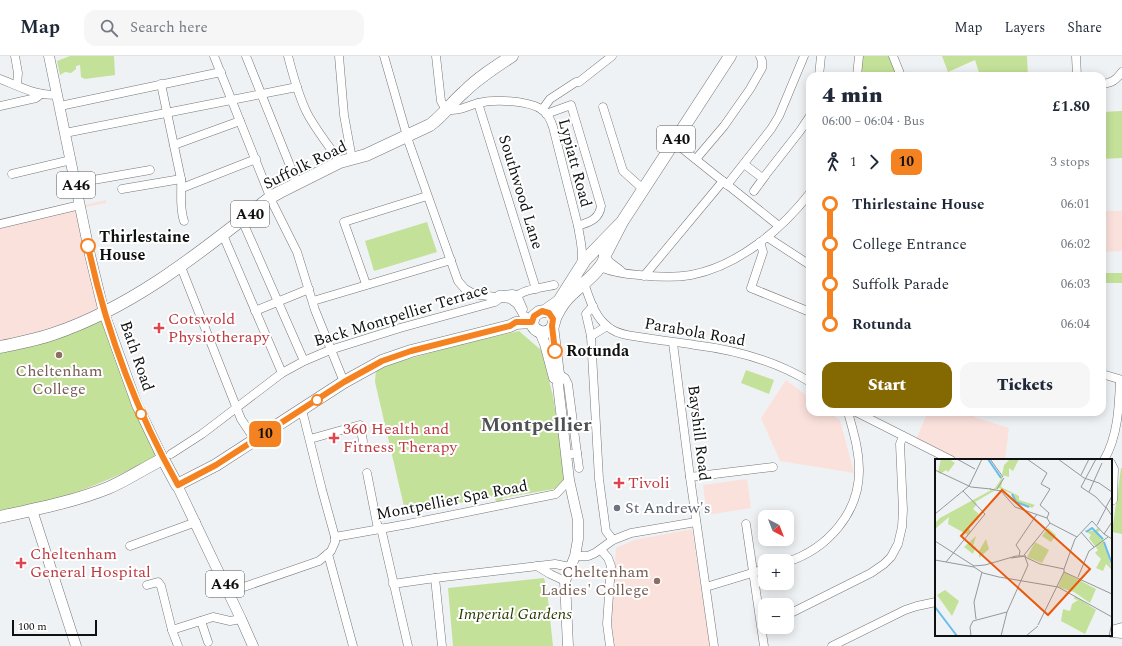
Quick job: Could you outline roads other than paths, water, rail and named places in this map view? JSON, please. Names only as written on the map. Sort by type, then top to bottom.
[{"type":"highway","name":"A40","points":[[499,60],[512,56]]},
{"type":"highway","name":"A40","points":[[553,324],[564,302],[590,277],[597,254],[622,222],[730,56]]},
{"type":"highway","name":"Suffolk Road","points":[[104,312],[183,271],[223,235],[272,197],[297,183],[346,161],[366,155],[430,125],[465,90],[499,60]]},
{"type":"highway","name":"A40","points":[[536,321],[559,301],[585,260],[597,254]]},
{"type":"highway","points":[[580,270],[590,277]]},
{"type":"highway","name":"A40","points":[[0,347],[54,334],[104,312]]},
{"type":"highway","points":[[178,485],[216,465],[344,382],[375,364],[393,357],[464,337],[516,320],[536,321],[551,315],[553,324],[547,331],[536,321]]},
{"type":"highway","points":[[0,517],[84,496],[109,487],[167,456]]},
{"type":"highway","name":"Bath Road","points":[[167,456],[178,485]]},
{"type":"main road","name":"Bath Road","points":[[50,56],[90,255],[104,312],[137,405],[167,456]]},
{"type":"main road","points":[[536,321],[545,344],[553,377],[558,385]]},
{"type":"main road","points":[[553,324],[559,374],[558,385],[569,480],[578,520],[578,538],[575,556],[564,581],[568,646]]},
{"type":"main road","name":"Bath Road","points":[[178,485],[253,646]]},
{"type":"main road","points":[[32,510],[76,646]]},
{"type":"street","points":[[15,56],[18,73],[17,85]]},
{"type":"street","points":[[214,56],[272,197],[273,204],[297,252],[330,350],[344,382]]},
{"type":"street","points":[[246,56],[297,183]]},
{"type":"street","points":[[288,56],[297,87],[311,120],[346,161]]},
{"type":"street","points":[[339,56],[346,161]]},
{"type":"street","points":[[384,56],[407,136],[458,281],[464,289],[474,294],[497,297],[512,294],[523,309],[536,321]]},
{"type":"street","points":[[436,56],[441,101],[446,110]]},
{"type":"street","points":[[576,82],[607,56]]},
{"type":"street","points":[[544,112],[550,99],[576,82],[579,82],[612,56]]},
{"type":"street","points":[[696,159],[724,126],[750,88],[762,68],[760,56]]},
{"type":"street","points":[[644,276],[725,183],[744,164],[771,129],[779,116],[804,56]]},
{"type":"street","points":[[819,72],[820,56]]},
{"type":"street","points":[[857,72],[859,56]]},
{"type":"street","points":[[893,56],[899,72]]},
{"type":"street","points":[[1076,56],[1076,72]]},
{"type":"street","points":[[60,106],[221,72]]},
{"type":"street","points":[[1106,84],[1114,81],[1122,72]]},
{"type":"street","points":[[0,79],[48,96],[57,94]]},
{"type":"street","points":[[161,84],[181,179],[182,188],[180,210],[184,221]]},
{"type":"street","points":[[65,133],[297,87]]},
{"type":"street","points":[[0,106],[36,98],[41,94]]},
{"type":"street","name":"Lypiatt Road","points":[[446,110],[457,111],[478,103],[494,101],[530,104],[544,112],[553,127],[578,226],[579,241],[597,254]]},
{"type":"street","name":"Southwood Lane","points":[[478,103],[536,289]]},
{"type":"street","points":[[544,112],[571,105],[601,206],[599,214],[594,219],[578,226]]},
{"type":"street","points":[[603,107],[622,171],[643,189]]},
{"type":"street","points":[[174,145],[240,121]]},
{"type":"street","points":[[754,191],[806,122]]},
{"type":"street","points":[[674,142],[780,226]]},
{"type":"street","points":[[182,188],[256,159]]},
{"type":"street","points":[[12,174],[71,160]]},
{"type":"street","points":[[744,164],[761,177],[765,176]]},
{"type":"street","points":[[76,183],[150,170]]},
{"type":"street","points":[[122,189],[181,179]]},
{"type":"street","points":[[366,284],[344,222],[427,196]]},
{"type":"street","points":[[590,277],[603,268],[615,273],[622,272],[644,276],[674,277],[699,273],[724,264],[764,239],[780,226],[806,197]]},
{"type":"street","points":[[0,224],[80,205]]},
{"type":"street","points":[[242,220],[304,361]]},
{"type":"street","points":[[223,235],[282,373]]},
{"type":"street","points":[[764,239],[806,263]]},
{"type":"street","points":[[764,239],[763,252],[752,288],[806,310]]},
{"type":"street","points":[[597,254],[611,265],[620,269],[622,272]]},
{"type":"street","points":[[313,301],[366,284],[451,260]]},
{"type":"street","points":[[183,271],[241,419],[255,440]]},
{"type":"street","name":"Parabola Road","points":[[590,277],[589,297],[593,306],[601,320],[616,332],[744,354],[771,362],[806,380]]},
{"type":"street","points":[[515,298],[536,289],[554,285]]},
{"type":"street","points":[[255,311],[309,289]]},
{"type":"street","points":[[572,293],[584,293],[589,297]]},
{"type":"street","name":"Back Montpellier Terrace","points":[[167,456],[202,434],[237,409],[282,373],[304,361],[330,350],[400,328],[495,302],[497,297]]},
{"type":"street","points":[[515,298],[517,304],[516,320],[526,318],[536,321]]},
{"type":"street","points":[[593,306],[586,314],[591,336],[599,479],[606,531],[613,540]]},
{"type":"street","points":[[591,336],[607,326]]},
{"type":"street","name":"Bayshill Road","points":[[673,343],[696,522],[714,646]]},
{"type":"street","points":[[559,374],[565,378],[568,384],[579,468]]},
{"type":"street","points":[[1106,375],[1121,380],[1118,419],[1107,459]]},
{"type":"street","points":[[229,592],[316,562],[328,554],[333,546],[335,537],[302,410]]},
{"type":"street","points":[[794,560],[813,551],[828,540],[843,522],[851,506],[858,486],[859,470],[856,440],[849,416]]},
{"type":"street","points":[[864,416],[940,457]]},
{"type":"street","points":[[310,439],[360,425],[363,441]]},
{"type":"street","points":[[794,612],[871,573],[892,557],[898,544],[902,527],[903,510],[900,444],[903,436]]},
{"type":"street","points":[[566,455],[577,453]]},
{"type":"street","points":[[1112,466],[1114,468],[1113,500]]},
{"type":"street","points":[[690,477],[773,467]]},
{"type":"street","points":[[367,473],[408,646]]},
{"type":"street","name":"Montpellier Spa Road","points":[[335,537],[556,494],[569,480]]},
{"type":"street","points":[[130,546],[196,522]]},
{"type":"street","points":[[575,556],[588,556],[601,550],[613,540],[630,534],[696,522]]},
{"type":"street","points":[[746,524],[758,598]]},
{"type":"street","points":[[601,550],[608,558],[611,566],[607,624],[610,646]]},
{"type":"street","points":[[328,554],[352,646]]},
{"type":"street","points":[[393,584],[555,564],[570,567]]},
{"type":"street","points":[[537,566],[564,581]]},
{"type":"street","points":[[706,587],[758,571]]},
{"type":"street","points":[[435,578],[442,646]]},
{"type":"street","points":[[147,585],[158,582],[161,586],[172,630],[178,646]]},
{"type":"street","points":[[832,646],[906,610],[935,602]]},
{"type":"street","points":[[172,630],[213,617],[230,621],[241,618]]},
{"type":"street","points":[[200,621],[208,642]]},
{"type":"street","points":[[1112,630],[1122,627]]},
{"type":"street","points":[[1112,633],[1122,634]]},
{"type":"street","points":[[763,634],[764,646]]},
{"type":"place","name":"Thirlestaine House","points":[[88,246]]},
{"type":"place","name":"Cotswold Physiotherapy","points":[[159,328]]},
{"type":"place","name":"Rotunda","points":[[555,351]]},
{"type":"place","name":"Cheltenham College","points":[[59,355]]},
{"type":"place","name":"360 Health and Fitness Therapy","points":[[334,438]]},
{"type":"place","name":"Tivoli","points":[[619,483]]},
{"type":"place","name":"St Andrew's","points":[[617,508]]},
{"type":"place","name":"Cheltenham General Hospital","points":[[21,563]]},
{"type":"place","name":"Cheltenham Ladies' College","points":[[657,581]]},
{"type":"district","name":"Montpellier","points":[[536,425]]},
{"type":"park label","name":"Imperial Gardens","points":[[515,614]]}]
